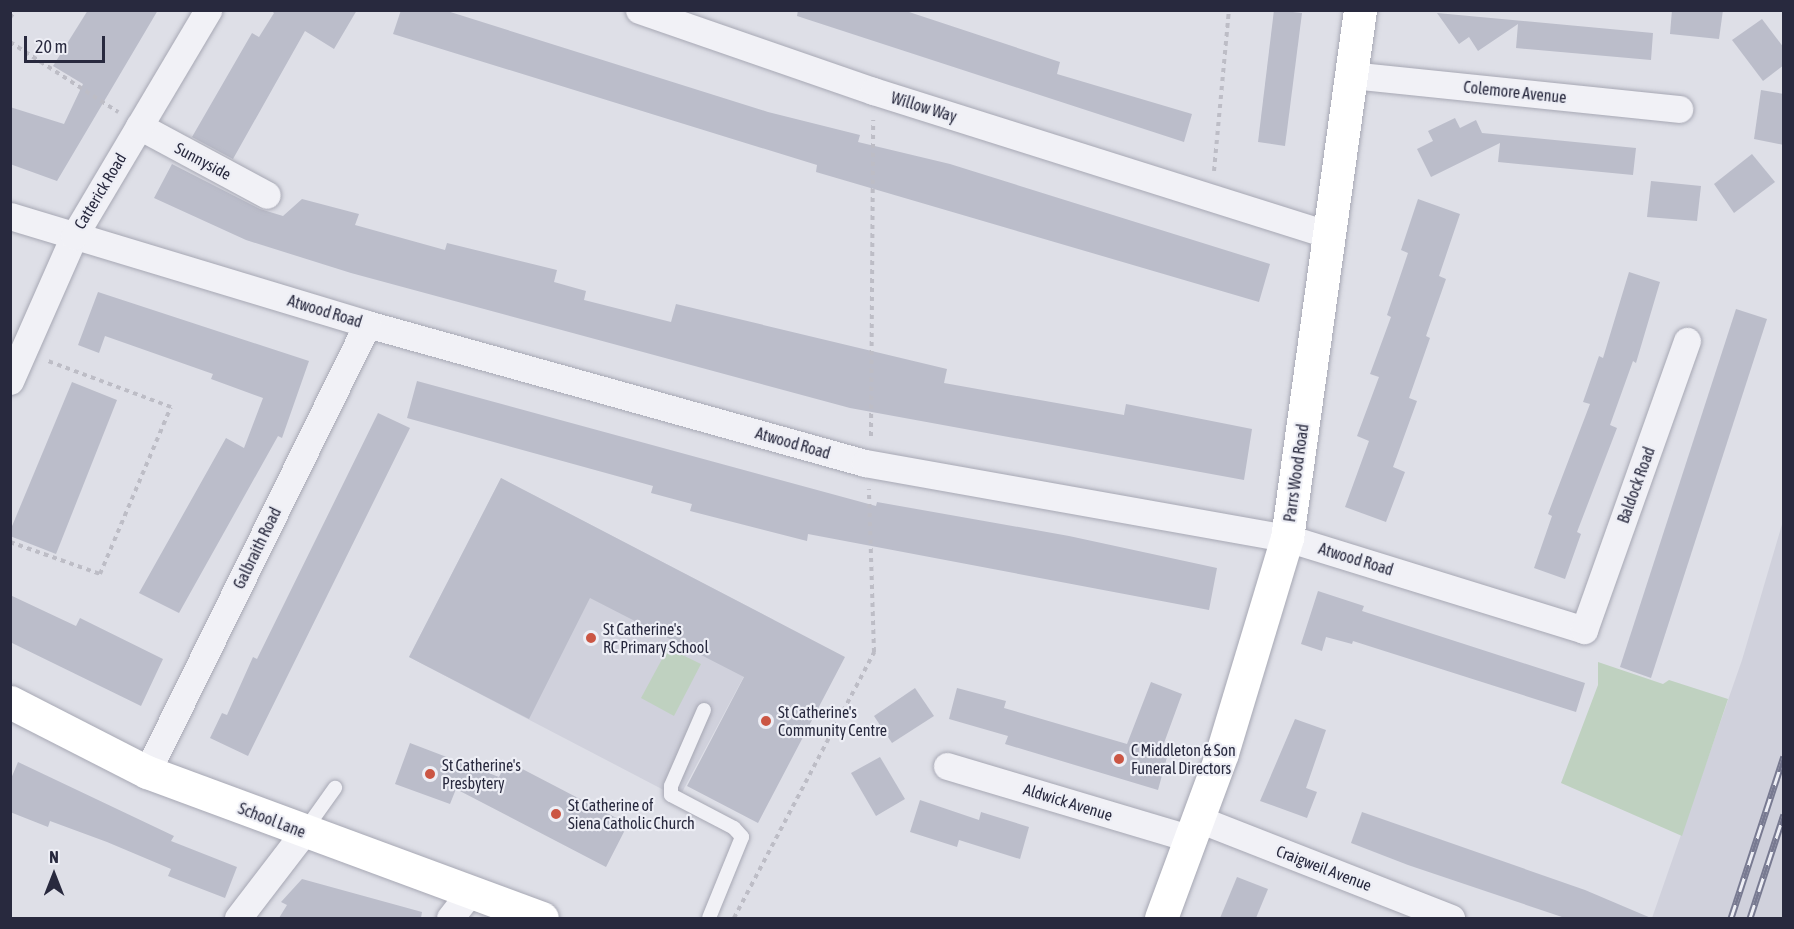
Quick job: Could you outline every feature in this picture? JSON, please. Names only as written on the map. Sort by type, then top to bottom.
[{"type":"street","name":"Catterick Road","points":[[10,381],[74,236],[208,10]]},
{"type":"street","name":"Willow Way","points":[[639,10],[873,91],[1330,235]]},
{"type":"street","name":"Parrs Wood Road","points":[[1161,918],[1222,753],[1287,538],[1360,10]]},
{"type":"street","name":"Colemore Avenue","points":[[1351,75],[1679,109]]},
{"type":"street","name":"Sunnyside","points":[[139,126],[267,195]]},
{"type":"street","name":"Atwood Road","points":[[10,216],[367,324],[870,463],[1287,538],[1584,630]]},
{"type":"street","name":"Galbraith Road","points":[[147,772],[367,324]]},
{"type":"street","name":"Baldock Road","points":[[1584,630],[1687,341]]},
{"type":"street","name":"School Lane","points":[[10,702],[147,772],[304,832],[542,918]]},
{"type":"street","name":"Aldwick Avenue","points":[[947,766],[1193,828]]},
{"type":"street","name":"Craigweil Avenue","points":[[1193,828],[1451,918]]},
{"type":"street","points":[[238,918],[304,832]]},
{"type":"street","points":[[450,918],[470,892]]},
{"type":"lane","points":[[704,710],[670,786],[671,795],[734,828],[742,837],[709,918]]},
{"type":"lane","points":[[304,832],[335,788]]},
{"type":"path","points":[[10,18],[15,10]]},
{"type":"path","points":[[1212,197],[1229,10]]},
{"type":"path","points":[[10,42],[139,126]]},
{"type":"path","points":[[734,918],[874,652],[867,528],[870,463],[873,91]]},
{"type":"path","points":[[10,542],[100,574],[171,407],[22,351]]},
{"type":"shaded area","name":"St Catherine's RC Primary School","points":[[501,478],[774,620],[679,798],[409,657]]},
{"type":"shaded area","points":[[1783,521],[1783,918],[1652,918],[1742,660]]},
{"type":"green space","points":[[668,648],[701,664],[674,716],[641,698]]},
{"type":"green space","points":[[1598,662],[1663,684],[1669,680],[1728,699],[1682,836],[1561,783],[1598,685]]},
{"type":"building","points":[[88,10],[158,10],[57,181],[10,164],[10,107],[64,124],[83,84],[53,66]]},
{"type":"building","points":[[271,10],[357,10],[334,49],[305,31],[233,159],[192,137],[252,33],[259,37],[274,13]]},
{"type":"building","points":[[401,10],[444,10],[768,112],[860,135],[858,142],[950,164],[1270,264],[1259,302],[816,172],[817,165],[393,34]]},
{"type":"building","points":[[798,10],[903,10],[1060,62],[1057,74],[1192,114],[1184,142],[797,16]]},
{"type":"building","points":[[1274,10],[1302,13],[1285,146],[1258,142]]},
{"type":"building","points":[[1672,10],[1723,10],[1719,39],[1670,34]]},
{"type":"building","points":[[1437,13],[1653,33],[1651,60],[1516,48],[1518,24],[1478,51],[1469,37],[1459,44]]},
{"type":"building","points":[[1762,19],[1784,48],[1784,65],[1763,81],[1732,40]]},
{"type":"building","points":[[1761,90],[1784,94],[1784,145],[1754,139]]},
{"type":"building","points":[[1455,118],[1460,128],[1476,120],[1482,133],[1636,148],[1633,175],[1498,162],[1500,143],[1431,177],[1417,149],[1433,141],[1428,131]]},
{"type":"building","points":[[1752,154],[1775,182],[1734,213],[1714,184]]},
{"type":"building","points":[[172,164],[260,209],[283,216],[302,199],[359,214],[355,225],[445,250],[447,243],[557,270],[554,282],[586,291],[584,300],[671,322],[676,304],[947,369],[944,383],[1124,415],[1126,404],[1252,429],[1244,480],[850,408],[351,273],[246,240],[154,198]]},
{"type":"building","points":[[1651,181],[1701,186],[1697,221],[1647,217]]},
{"type":"building","points":[[1418,199],[1460,214],[1439,276],[1446,279],[1426,336],[1430,338],[1409,398],[1417,401],[1393,467],[1405,472],[1386,522],[1345,507],[1369,441],[1357,436],[1379,377],[1370,374],[1391,317],[1387,315],[1408,253],[1401,250]]},
{"type":"building","points":[[1629,272],[1660,282],[1636,363],[1633,361],[1610,425],[1617,428],[1577,532],[1581,534],[1565,579],[1534,568],[1552,516],[1548,514],[1590,404],[1583,402],[1599,356],[1603,358]]},
{"type":"building","points":[[98,292],[309,361],[282,438],[278,436],[179,613],[139,593],[226,438],[244,448],[263,398],[211,379],[213,374],[105,336],[99,353],[78,345]]},
{"type":"building","points":[[1736,309],[1767,319],[1651,678],[1620,667]]},
{"type":"building","points":[[417,381],[876,506],[877,502],[1069,536],[1217,568],[1209,610],[808,534],[807,541],[690,511],[692,504],[651,493],[653,486],[407,418]]},
{"type":"building","points":[[72,382],[117,400],[56,554],[10,536],[10,531]]},
{"type":"building","points":[[378,413],[410,428],[248,756],[210,738],[222,713],[227,715],[253,657],[257,659]]},
{"type":"building","name":"St Catherine's RC Primary School","points":[[501,478],[845,657],[758,823],[687,786],[744,677],[590,598],[529,719],[409,657]]},
{"type":"building","points":[[1318,591],[1364,606],[1362,611],[1585,683],[1576,712],[1353,641],[1352,644],[1326,637],[1322,651],[1301,644]]},
{"type":"building","points":[[10,595],[76,626],[80,618],[163,659],[141,706],[10,642]]},
{"type":"building","points":[[1151,682],[1182,694],[1160,754],[1167,757],[1158,790],[1005,744],[1008,736],[949,719],[957,688],[1006,701],[1004,708],[1127,744]]},
{"type":"building","points":[[915,688],[934,716],[892,743],[874,716]]},
{"type":"building","points":[[1295,719],[1326,730],[1306,788],[1317,792],[1307,818],[1260,801]]},
{"type":"building","name":"St Catherine of Siena Catholic Church","points":[[410,743],[499,777],[507,761],[628,824],[606,867],[456,789],[450,804],[395,784]]},
{"type":"building","points":[[880,757],[905,799],[876,816],[851,773]]},
{"type":"building","points":[[18,762],[174,836],[171,841],[237,867],[225,898],[168,876],[171,869],[107,842],[50,821],[48,827],[10,812],[10,781]]},
{"type":"building","points":[[920,800],[979,820],[981,812],[1029,827],[1020,859],[959,840],[957,847],[910,832]]},
{"type":"building","points":[[1362,812],[1585,890],[1651,918],[1565,918],[1408,865],[1351,843]]},
{"type":"building","points":[[1237,877],[1268,889],[1256,918],[1220,918]]},
{"type":"building","points":[[302,879],[422,912],[421,918],[279,918],[287,905],[281,902]]},
{"type":"railway","points":[[1731,918],[1784,756]]},
{"type":"railway","points":[[1750,918],[1784,814]]},
{"type":"place","name":"St Catherine's RC Primary School","points":[[591,638]]},
{"type":"place","name":"St Catherine's Community Centre","points":[[766,721]]},
{"type":"place","name":"C Middleton & Son Funeral Directors","points":[[1119,759]]},
{"type":"place","name":"St Catherine's Presbytery","points":[[430,774]]},
{"type":"place","name":"St Catherine of Siena Catholic Church","points":[[556,814]]}]
